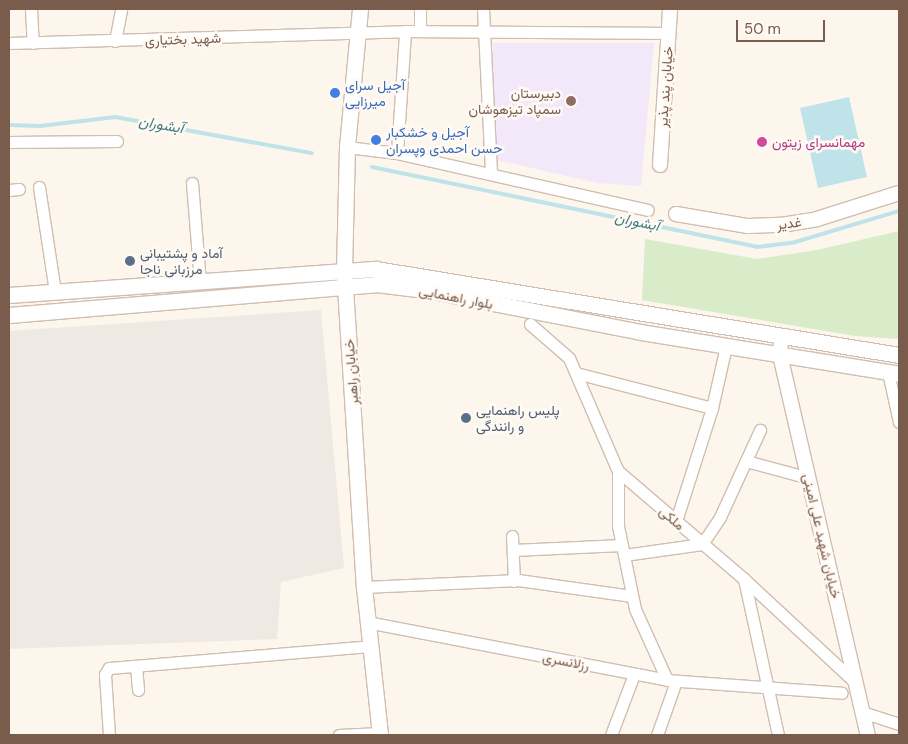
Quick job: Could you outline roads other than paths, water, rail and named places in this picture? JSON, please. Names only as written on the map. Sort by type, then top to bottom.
[{"type":"main road","name":"خیابان راهبر","points":[[360,9],[346,147],[344,271],[364,587],[380,734]]},
{"type":"main road","name":"بلوار راهنمایی","points":[[9,295],[376,269],[422,274],[781,337],[899,355]]},
{"type":"main road","name":"بلوار راهنمایی","points":[[9,315],[376,284],[432,291],[726,346],[894,373]]},
{"type":"street","points":[[31,9],[33,43]]},
{"type":"street","points":[[115,40],[121,9]]},
{"type":"street","points":[[420,9],[420,31]]},
{"type":"street","points":[[483,9],[491,172]]},
{"type":"street","name":"خیابان پند پذیر","points":[[660,165],[670,9]]},
{"type":"street","points":[[397,153],[405,31]]},
{"type":"street","name":"شهید بختیاری","points":[[9,44],[405,31],[669,32]]},
{"type":"street","points":[[9,142],[117,141]]},
{"type":"street","points":[[346,147],[397,153],[491,172],[648,210]]},
{"type":"street","points":[[192,183],[200,282]]},
{"type":"street","points":[[39,187],[55,292]]},
{"type":"street","name":"غدیر","points":[[676,214],[748,226],[781,225],[817,219],[899,193]]},
{"type":"street","name":"ملکی","points":[[530,324],[569,358],[618,470],[744,579],[856,683]]},
{"type":"street","name":"خیابان شهید علی امینی","points":[[781,337],[780,355],[868,735]]},
{"type":"street","points":[[676,521],[712,408],[726,346]]},
{"type":"street","points":[[576,373],[712,408]]},
{"type":"street","points":[[894,373],[899,422]]},
{"type":"street","points":[[513,550],[623,550],[702,544],[720,517],[760,430]]},
{"type":"street","points":[[746,461],[809,478]]},
{"type":"street","points":[[618,470],[618,526],[632,596],[672,680],[657,735]]},
{"type":"street","points":[[512,536],[514,580]]},
{"type":"street","points":[[744,579],[766,689],[778,735]]},
{"type":"street","points":[[364,587],[514,580],[632,596]]},
{"type":"street","name":"رزلانسری","points":[[367,622],[672,680],[766,689],[842,693]]},
{"type":"street","points":[[109,735],[106,671],[136,666],[370,646]]},
{"type":"street","points":[[136,666],[138,690]]},
{"type":"street","points":[[611,735],[634,674]]},
{"type":"street","points":[[862,712],[899,724]]},
{"type":"street","points":[[339,735],[380,734]]},
{"type":"water","points":[[849,97],[867,177],[818,188],[800,108]]},
{"type":"waterway","name":"آبشوران","points":[[9,125],[40,126],[115,117],[312,153]]},
{"type":"waterway","name":"آبشوران","points":[[372,167],[757,247],[792,243],[899,211]]},
{"type":"place","name":"آجیل سرای میرزایی","points":[[335,93]]},
{"type":"place","name":"دبیرستان سمپاد تیزهوشان","points":[[571,101]]},
{"type":"place","name":"آجیل و خشکبار حسن احمدی وپسران","points":[[376,140]]},
{"type":"place","name":"مهمانسرای زیتون","points":[[762,142]]},
{"type":"place","name":"آماد و پشتیبانی مرزبانی ناجا","points":[[130,261]]},
{"type":"place","name":"پلیس راهنمایی و رانندگی","points":[[466,418]]}]
